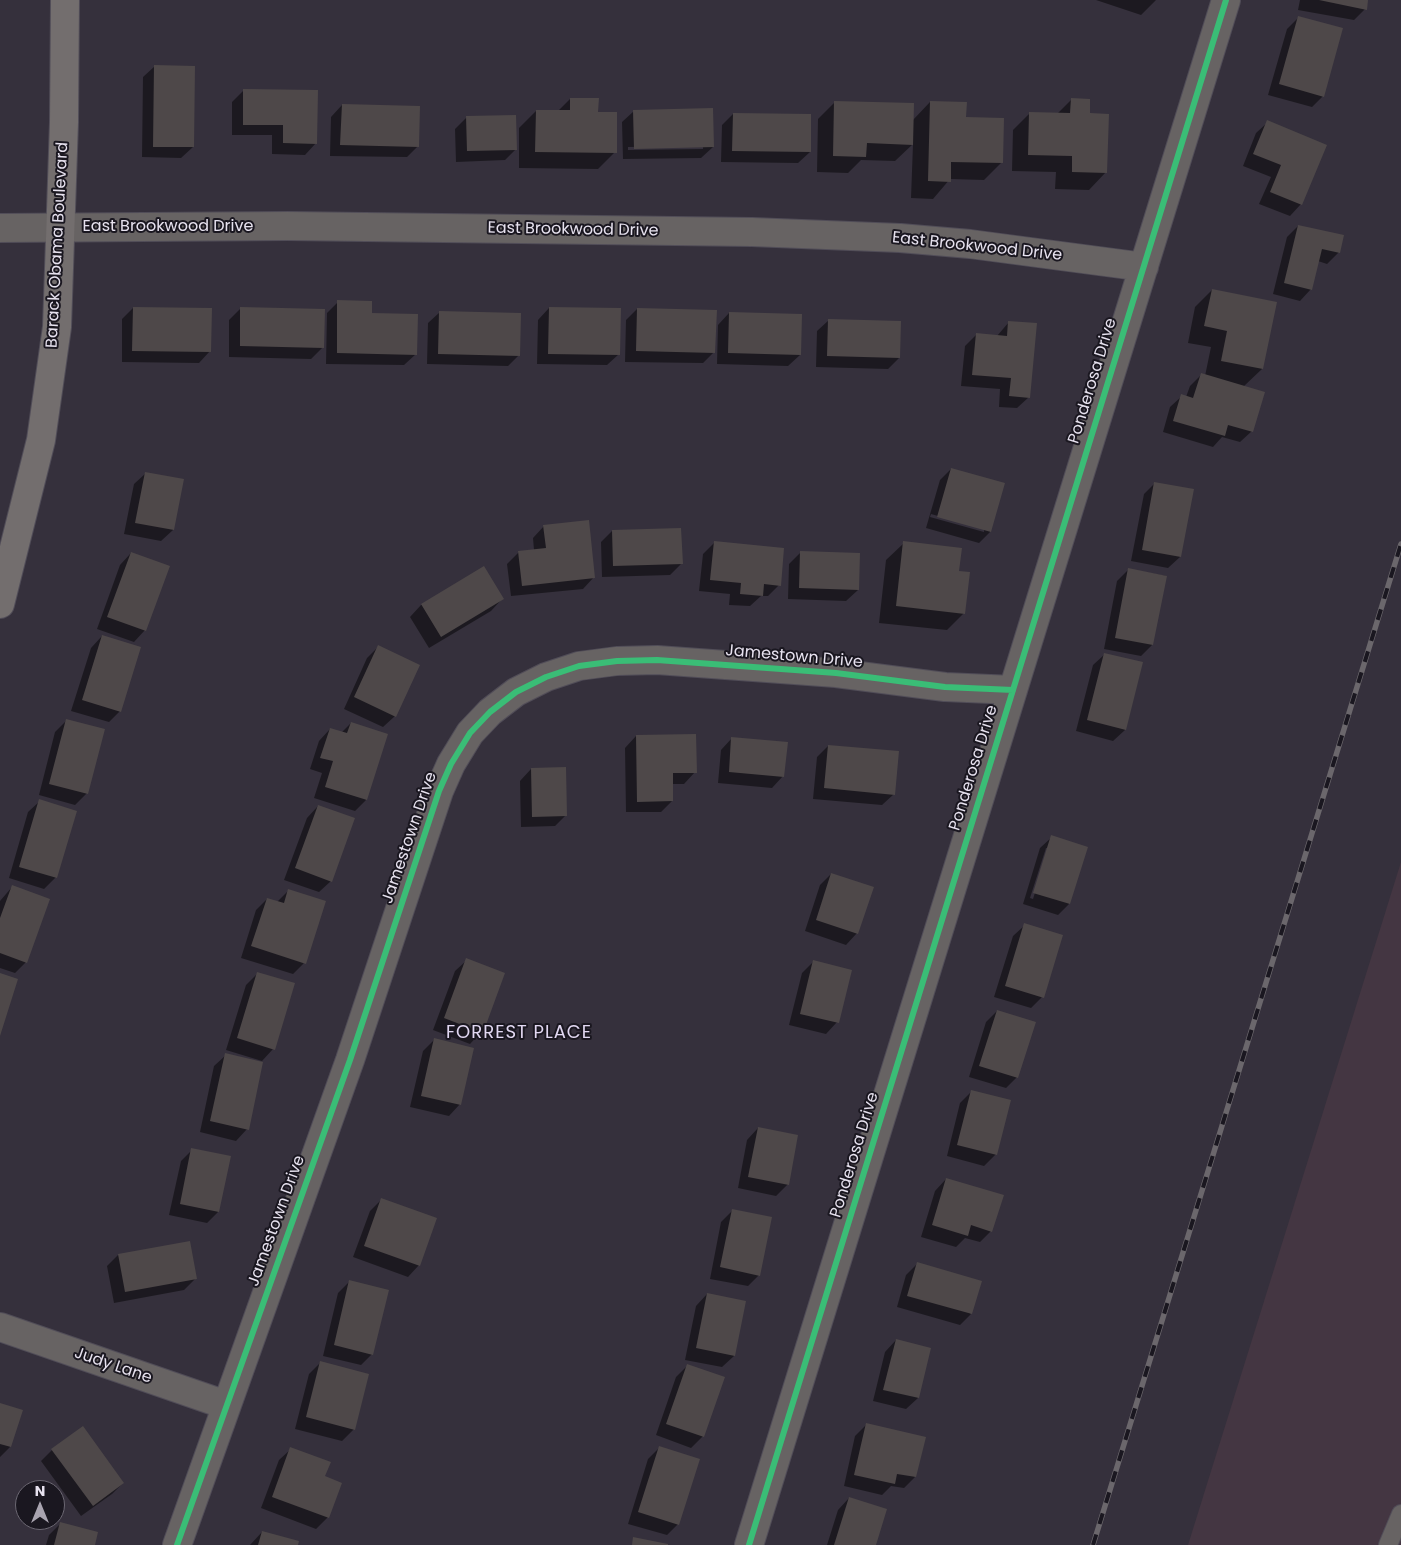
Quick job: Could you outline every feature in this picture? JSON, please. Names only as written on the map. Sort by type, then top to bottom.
[{"type":"main road","name":"Barack Obama Boulevard","points":[[0,604],[41,440],[57,327],[64,122],[65,0]]},
{"type":"street","name":"Ponderosa Drive","points":[[749,1545],[1226,0]]},
{"type":"street","name":"East Brookwood Drive","points":[[0,228],[288,226],[752,232],[900,238],[970,244],[1144,267]]},
{"type":"street","name":"Jamestown Drive","points":[[226,1404],[350,1060],[439,791],[451,764],[470,733],[490,712],[516,692],[546,677],[579,666],[617,661],[677,661],[836,673],[945,687],[1013,690]]},
{"type":"street","name":"Judy Lane","points":[[0,1327],[226,1404]]},
{"type":"street","points":[[177,1545],[226,1404]]},
{"type":"lane","points":[[1388,1545],[1401,1514]]},
{"type":"shaded area","points":[[1401,862],[1401,1545],[1188,1545]]},
{"type":"building","points":[[1319,0],[1368,0],[1367,10]]},
{"type":"building","points":[[1298,16],[1343,28],[1324,97],[1279,84]]},
{"type":"building","points":[[154,65],[195,66],[194,147],[153,147]]},
{"type":"building","points":[[243,89],[318,90],[317,144],[283,143],[283,125],[243,125]]},
{"type":"building","points":[[570,98],[599,98],[598,112],[617,112],[617,153],[535,152],[536,110],[570,110]]},
{"type":"building","points":[[1071,98],[1090,99],[1090,113],[1109,114],[1107,173],[1072,172],[1072,156],[1028,155],[1029,112],[1070,113]]},
{"type":"building","points":[[834,101],[914,103],[913,145],[867,143],[866,157],[833,156]]},
{"type":"building","points":[[930,101],[967,102],[966,117],[1004,118],[1003,163],[951,162],[951,182],[928,181]]},
{"type":"building","points":[[342,104],[420,106],[419,147],[340,145]]},
{"type":"building","points":[[713,108],[714,147],[634,149],[633,110]]},
{"type":"building","points":[[733,113],[811,114],[811,152],[732,151]]},
{"type":"building","points":[[516,115],[517,150],[467,151],[466,116]]},
{"type":"building","points":[[1267,120],[1327,145],[1302,205],[1270,192],[1281,165],[1253,154]]},
{"type":"building","points":[[1298,225],[1344,235],[1340,253],[1322,249],[1312,290],[1284,283]]},
{"type":"building","points":[[1212,289],[1277,302],[1263,369],[1221,361],[1227,331],[1204,326]]},
{"type":"building","points":[[337,300],[372,301],[372,313],[418,314],[417,355],[337,353]]},
{"type":"building","points":[[133,307],[212,308],[211,352],[132,351]]},
{"type":"building","points":[[240,307],[325,309],[324,348],[240,346]]},
{"type":"building","points":[[549,307],[621,308],[620,355],[548,354]]},
{"type":"building","points":[[637,308],[717,310],[715,353],[636,351]]},
{"type":"building","points":[[439,311],[521,313],[520,356],[438,354]]},
{"type":"building","points":[[729,312],[802,314],[801,355],[728,353]]},
{"type":"building","points":[[828,319],[901,321],[900,358],[827,356]]},
{"type":"building","points":[[1008,321],[1037,323],[1030,398],[1009,396],[1011,378],[972,375],[976,333],[1007,336]]},
{"type":"building","points":[[1201,373],[1265,392],[1253,432],[1228,425],[1225,436],[1173,421],[1181,394],[1193,398]]},
{"type":"building","points":[[951,468],[1005,483],[991,532],[937,517]]},
{"type":"building","points":[[145,472],[184,479],[174,530],[135,523]]},
{"type":"building","points":[[1154,482],[1194,489],[1181,557],[1142,550]]},
{"type":"building","points":[[589,520],[595,578],[522,586],[518,551],[546,548],[543,525]]},
{"type":"building","points":[[681,528],[683,564],[613,566],[612,530]]},
{"type":"building","points":[[714,541],[784,548],[781,586],[764,584],[763,596],[740,594],[741,583],[710,580]]},
{"type":"building","points":[[903,541],[962,548],[959,571],[970,572],[965,614],[896,606]]},
{"type":"building","points":[[800,551],[860,553],[859,590],[799,588]]},
{"type":"building","points":[[131,552],[170,566],[146,631],[107,617]]},
{"type":"building","points":[[484,566],[504,599],[441,637],[421,604]]},
{"type":"building","points":[[1128,568],[1167,576],[1153,645],[1115,638]]},
{"type":"building","points":[[102,635],[141,647],[121,712],[82,700]]},
{"type":"building","points":[[378,645],[420,665],[396,717],[354,697]]},
{"type":"building","points":[[1104,653],[1143,662],[1126,730],[1087,720]]},
{"type":"building","points":[[66,719],[105,729],[88,794],[49,784]]},
{"type":"building","points":[[351,722],[388,734],[367,800],[325,787],[333,761],[320,758],[330,728],[347,733]]},
{"type":"building","points":[[696,734],[697,773],[673,773],[673,801],[637,802],[636,735]]},
{"type":"building","points":[[731,737],[788,742],[784,777],[729,772]]},
{"type":"building","points":[[828,745],[899,751],[895,795],[824,788]]},
{"type":"building","points":[[566,767],[567,816],[532,817],[531,768]]},
{"type":"building","points":[[39,799],[77,811],[57,878],[19,867]]},
{"type":"building","points":[[318,805],[355,818],[332,882],[295,868]]},
{"type":"building","points":[[1051,835],[1088,847],[1070,904],[1033,893]]},
{"type":"building","points":[[831,873],[874,887],[858,934],[816,920]]},
{"type":"building","points":[[12,885],[50,899],[27,963],[0,953],[0,918]]},
{"type":"building","points":[[288,889],[326,901],[306,964],[251,946],[267,898],[284,903]]},
{"type":"building","points":[[1024,923],[1063,935],[1044,998],[1005,986]]},
{"type":"building","points":[[466,958],[505,973],[483,1033],[444,1018]]},
{"type":"building","points":[[813,960],[852,970],[839,1023],[800,1014]]},
{"type":"building","points":[[257,972],[295,983],[275,1050],[237,1038]]},
{"type":"building","points":[[0,973],[18,979],[0,1036]]},
{"type":"building","points":[[997,1010],[1036,1022],[1018,1078],[979,1066]]},
{"type":"building","points":[[434,1038],[474,1048],[461,1105],[421,1096]]},
{"type":"building","points":[[225,1053],[263,1062],[249,1130],[210,1121]]},
{"type":"building","points":[[971,1090],[1011,1100],[997,1155],[957,1145]]},
{"type":"building","points":[[758,1127],[798,1135],[789,1185],[748,1177]]},
{"type":"building","points":[[191,1148],[231,1156],[219,1212],[180,1204]]},
{"type":"building","points":[[946,1178],[1004,1195],[992,1232],[971,1225],[968,1236],[932,1225]]},
{"type":"building","points":[[381,1198],[437,1218],[420,1266],[364,1246]]},
{"type":"building","points":[[732,1209],[772,1217],[760,1276],[720,1267]]},
{"type":"building","points":[[190,1241],[197,1279],[125,1292],[118,1254]]},
{"type":"building","points":[[917,1262],[982,1281],[972,1314],[907,1296]]},
{"type":"building","points":[[349,1280],[389,1290],[373,1355],[334,1345]]},
{"type":"building","points":[[707,1293],[746,1301],[735,1356],[696,1348]]},
{"type":"building","points":[[896,1339],[931,1348],[919,1398],[883,1390]]},
{"type":"building","points":[[320,1361],[369,1374],[355,1430],[306,1417]]},
{"type":"building","points":[[687,1364],[725,1377],[704,1437],[666,1424]]},
{"type":"building","points":[[0,1403],[23,1410],[11,1447],[0,1444]]},
{"type":"building","points":[[866,1423],[926,1437],[916,1477],[897,1474],[895,1484],[854,1475]]},
{"type":"building","points":[[83,1426],[124,1483],[93,1506],[51,1449]]},
{"type":"building","points":[[659,1446],[700,1459],[679,1525],[638,1512]]},
{"type":"building","points":[[290,1447],[331,1462],[325,1476],[342,1483],[329,1518],[272,1497]]},
{"type":"building","points":[[849,1497],[887,1509],[876,1545],[834,1545]]},
{"type":"building","points":[[65,1523],[98,1532],[95,1545],[54,1545],[58,1530],[65,1530]]},
{"type":"building","points":[[262,1531],[299,1541],[298,1545],[258,1545]]},
{"type":"building","points":[[633,1537],[668,1544],[668,1545],[632,1545]]},
{"type":"railway","points":[[1093,1545],[1401,544]]},
{"type":"cycle path","points":[[749,1545],[1226,0]]},
{"type":"cycle path","points":[[177,1545],[350,1060],[439,791],[451,764],[470,733],[490,712],[516,692],[546,677],[579,666],[617,661],[657,660],[836,673],[945,687],[1013,690]]},
{"type":"district","name":"FORREST PLACE","points":[[519,1033]]}]
